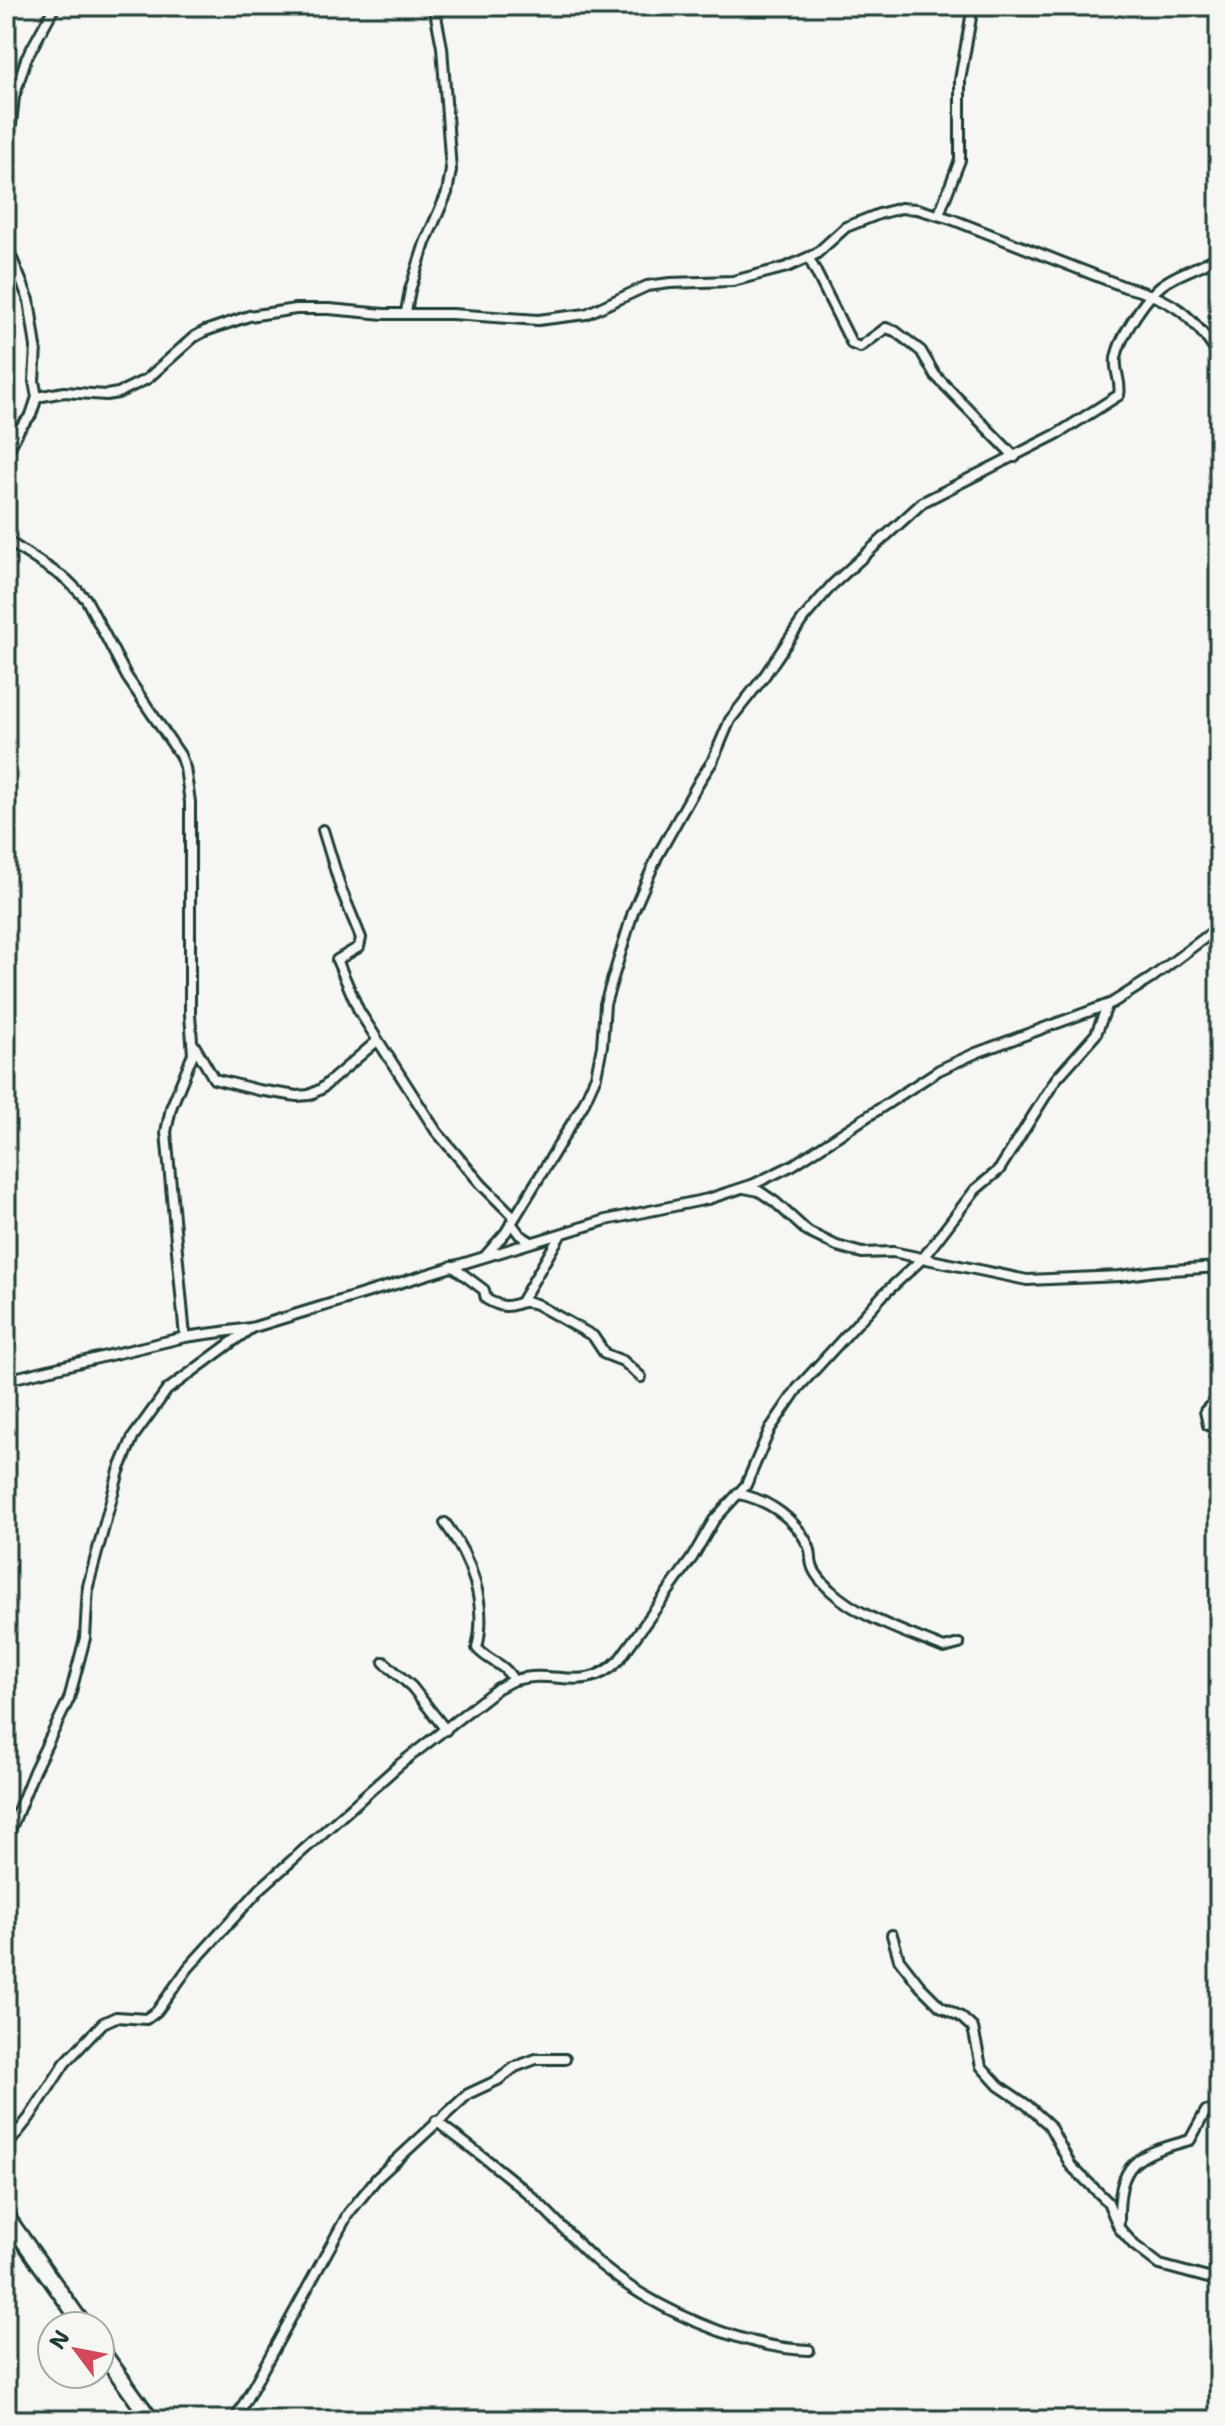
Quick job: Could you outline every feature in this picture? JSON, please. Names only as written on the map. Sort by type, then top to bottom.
[{"type":"highway","points":[[6,2216],[73,2310]]},
{"type":"highway","points":[[116,2371],[151,2420]]},
{"type":"street","points":[[6,169],[8,104],[26,59],[55,6]]},
{"type":"street","points":[[406,312],[425,243],[440,213],[450,181],[451,156],[442,47],[434,6]]},
{"type":"street","points":[[939,214],[960,160],[960,80],[973,6]]},
{"type":"street","points":[[37,397],[64,392],[118,393],[147,379],[194,337],[249,316],[296,309],[384,314],[406,312],[512,320],[556,319],[592,312],[647,286],[733,281],[787,267],[809,258],[846,227],[879,214],[909,208],[939,214],[1125,287],[1153,294],[1198,324],[1219,356]]},
{"type":"street","points":[[6,244],[29,300],[36,347],[34,381],[37,397],[31,415],[20,428],[6,455]]},
{"type":"street","points":[[485,1255],[506,1232],[583,1105],[596,1076],[605,1004],[641,890],[688,799],[712,762],[730,720],[803,619],[832,585],[923,502],[1015,457],[1119,395],[1115,365],[1119,348],[1153,294],[1165,282],[1219,256]]},
{"type":"street","points":[[809,258],[852,344],[860,347],[888,327],[902,335],[921,351],[929,369],[1015,457]]},
{"type":"street","points":[[6,540],[81,591],[127,677],[166,732],[185,768],[190,802],[190,1015],[193,1054],[171,1108],[166,1132],[185,1337]]},
{"type":"street","points":[[323,830],[341,889],[362,942],[337,960],[359,1011],[443,1140],[512,1220],[520,1235],[531,1242]]},
{"type":"street","points":[[6,1380],[185,1337],[251,1328],[485,1255],[629,1214],[708,1199],[743,1187],[793,1165],[939,1070],[976,1053],[1107,1006],[1150,979],[1219,927]]},
{"type":"street","points":[[6,2147],[65,2063],[103,2023],[111,2017],[146,2019],[157,2011],[189,1967],[261,1888],[399,1765],[498,1688],[513,1680],[543,1677],[579,1681],[611,1668],[671,1589],[714,1520],[746,1485],[770,1429],[798,1388],[883,1295],[923,1258],[958,1209],[999,1170],[1060,1073],[1096,1034],[1107,1006]]},
{"type":"street","points":[[192,1040],[214,1079],[297,1096],[321,1089],[377,1041]]},
{"type":"street","points":[[186,1075],[197,1069],[211,1075]]},
{"type":"street","points":[[743,1187],[759,1191],[775,1202],[808,1232],[837,1246],[862,1253],[893,1252],[1027,1280],[1219,1267]]},
{"type":"street","points":[[521,1302],[561,1234]]},
{"type":"street","points":[[452,1266],[484,1290],[486,1299],[507,1308],[521,1302],[536,1304],[593,1336],[605,1354],[623,1361],[641,1377]]},
{"type":"street","points":[[6,1841],[37,1765],[69,1699],[85,1638],[88,1586],[127,1448],[167,1390],[251,1328]]},
{"type":"street","points":[[1219,1397],[1205,1411],[1208,1425],[1219,1429]]},
{"type":"street","points":[[739,1494],[766,1502],[804,1535],[815,1572],[826,1586],[847,1603],[944,1648],[959,1644]]},
{"type":"street","points":[[445,1523],[458,1541],[477,1589],[482,1613],[477,1648],[509,1671],[513,1680]]},
{"type":"street","points":[[384,1662],[412,1687],[446,1730]]},
{"type":"street","points":[[892,1935],[899,1959],[920,1986],[940,2006],[961,2017],[973,2028],[981,2066],[999,2086],[1049,2125],[1071,2166],[1108,2202],[1119,2228],[1160,2265],[1219,2281]]},
{"type":"street","points":[[235,2420],[348,2214],[377,2178],[468,2094],[498,2080],[515,2067],[540,2057],[565,2059]]},
{"type":"street","points":[[1119,2228],[1119,2196],[1130,2167],[1143,2154],[1190,2140],[1206,2111]]},
{"type":"street","points":[[436,2121],[532,2197],[601,2265],[644,2296],[716,2329],[765,2343],[809,2350]]}]
